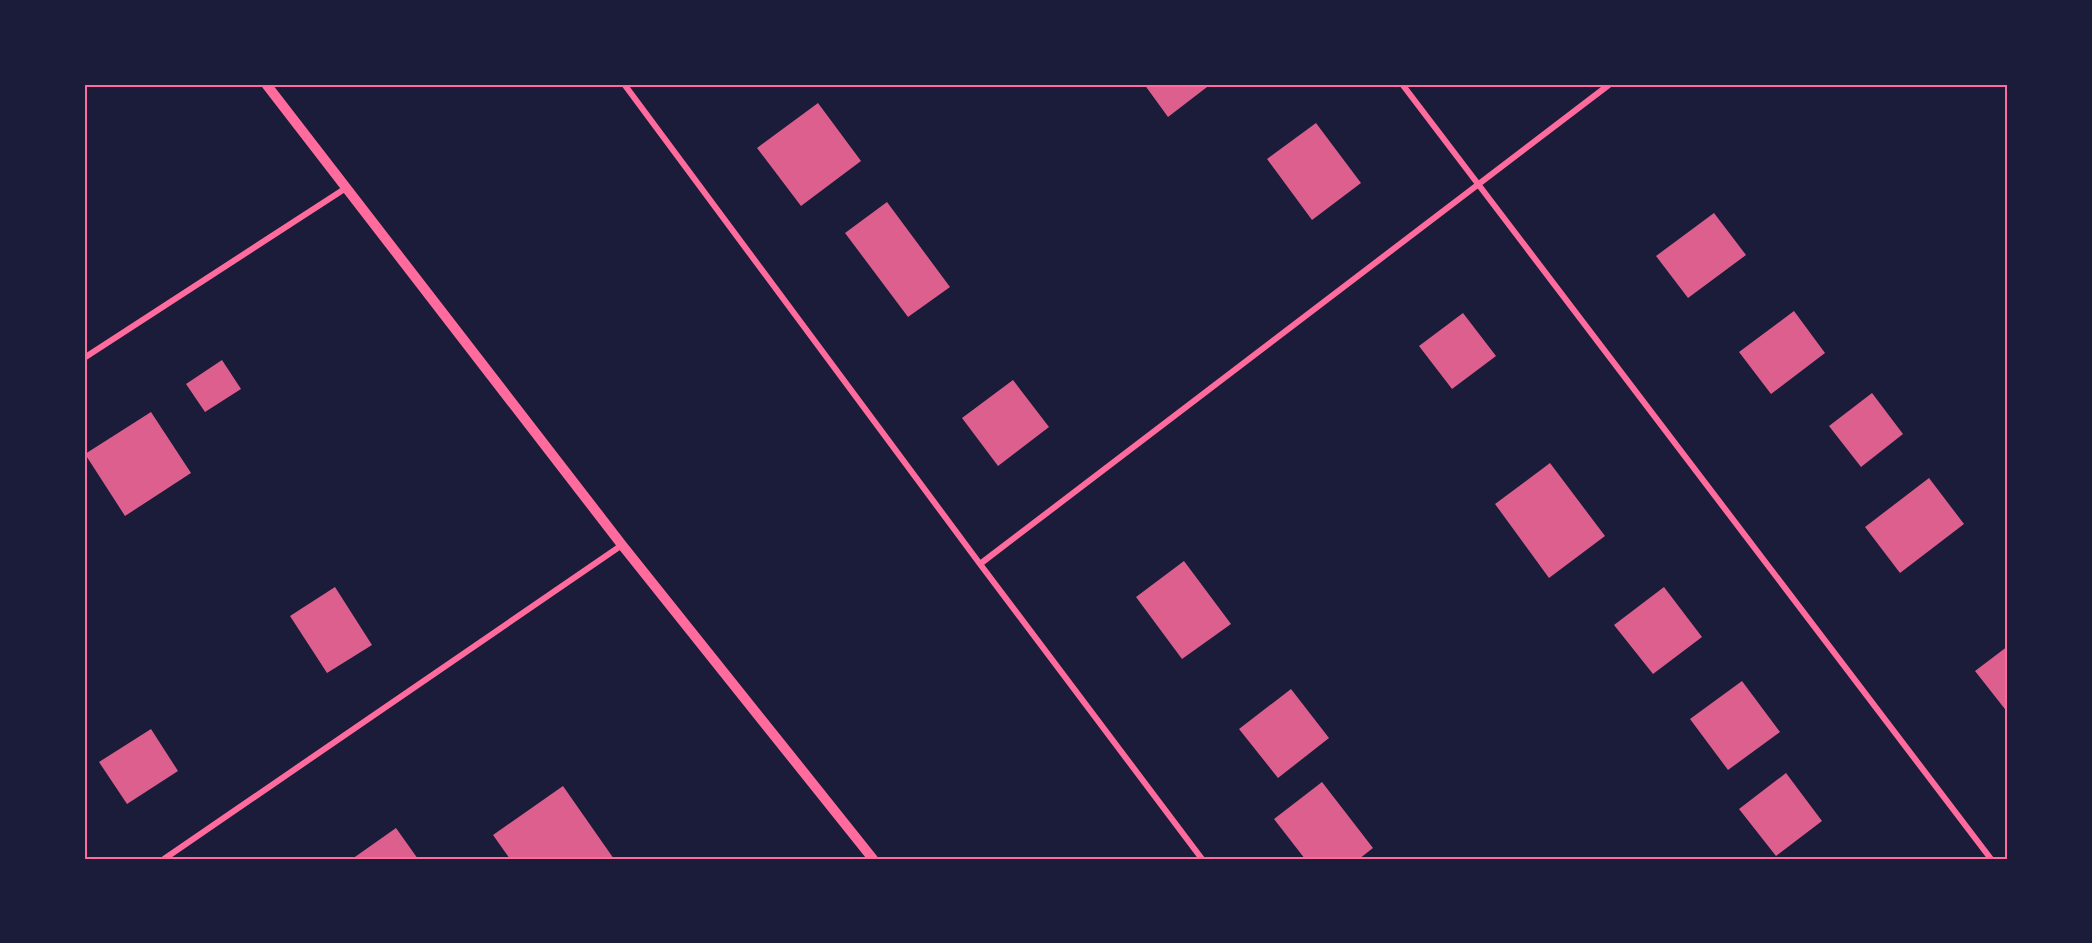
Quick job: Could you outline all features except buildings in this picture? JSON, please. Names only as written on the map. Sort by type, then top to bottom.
[{"type":"street","points":[[266,84],[622,545],[873,859]]},
{"type":"street","points":[[624,84],[1202,859]]},
{"type":"street","points":[[1402,84],[1991,859]]},
{"type":"street","points":[[980,564],[1610,84]]},
{"type":"street","points":[[84,358],[345,188]]},
{"type":"street","points":[[164,859],[622,545]]}]
